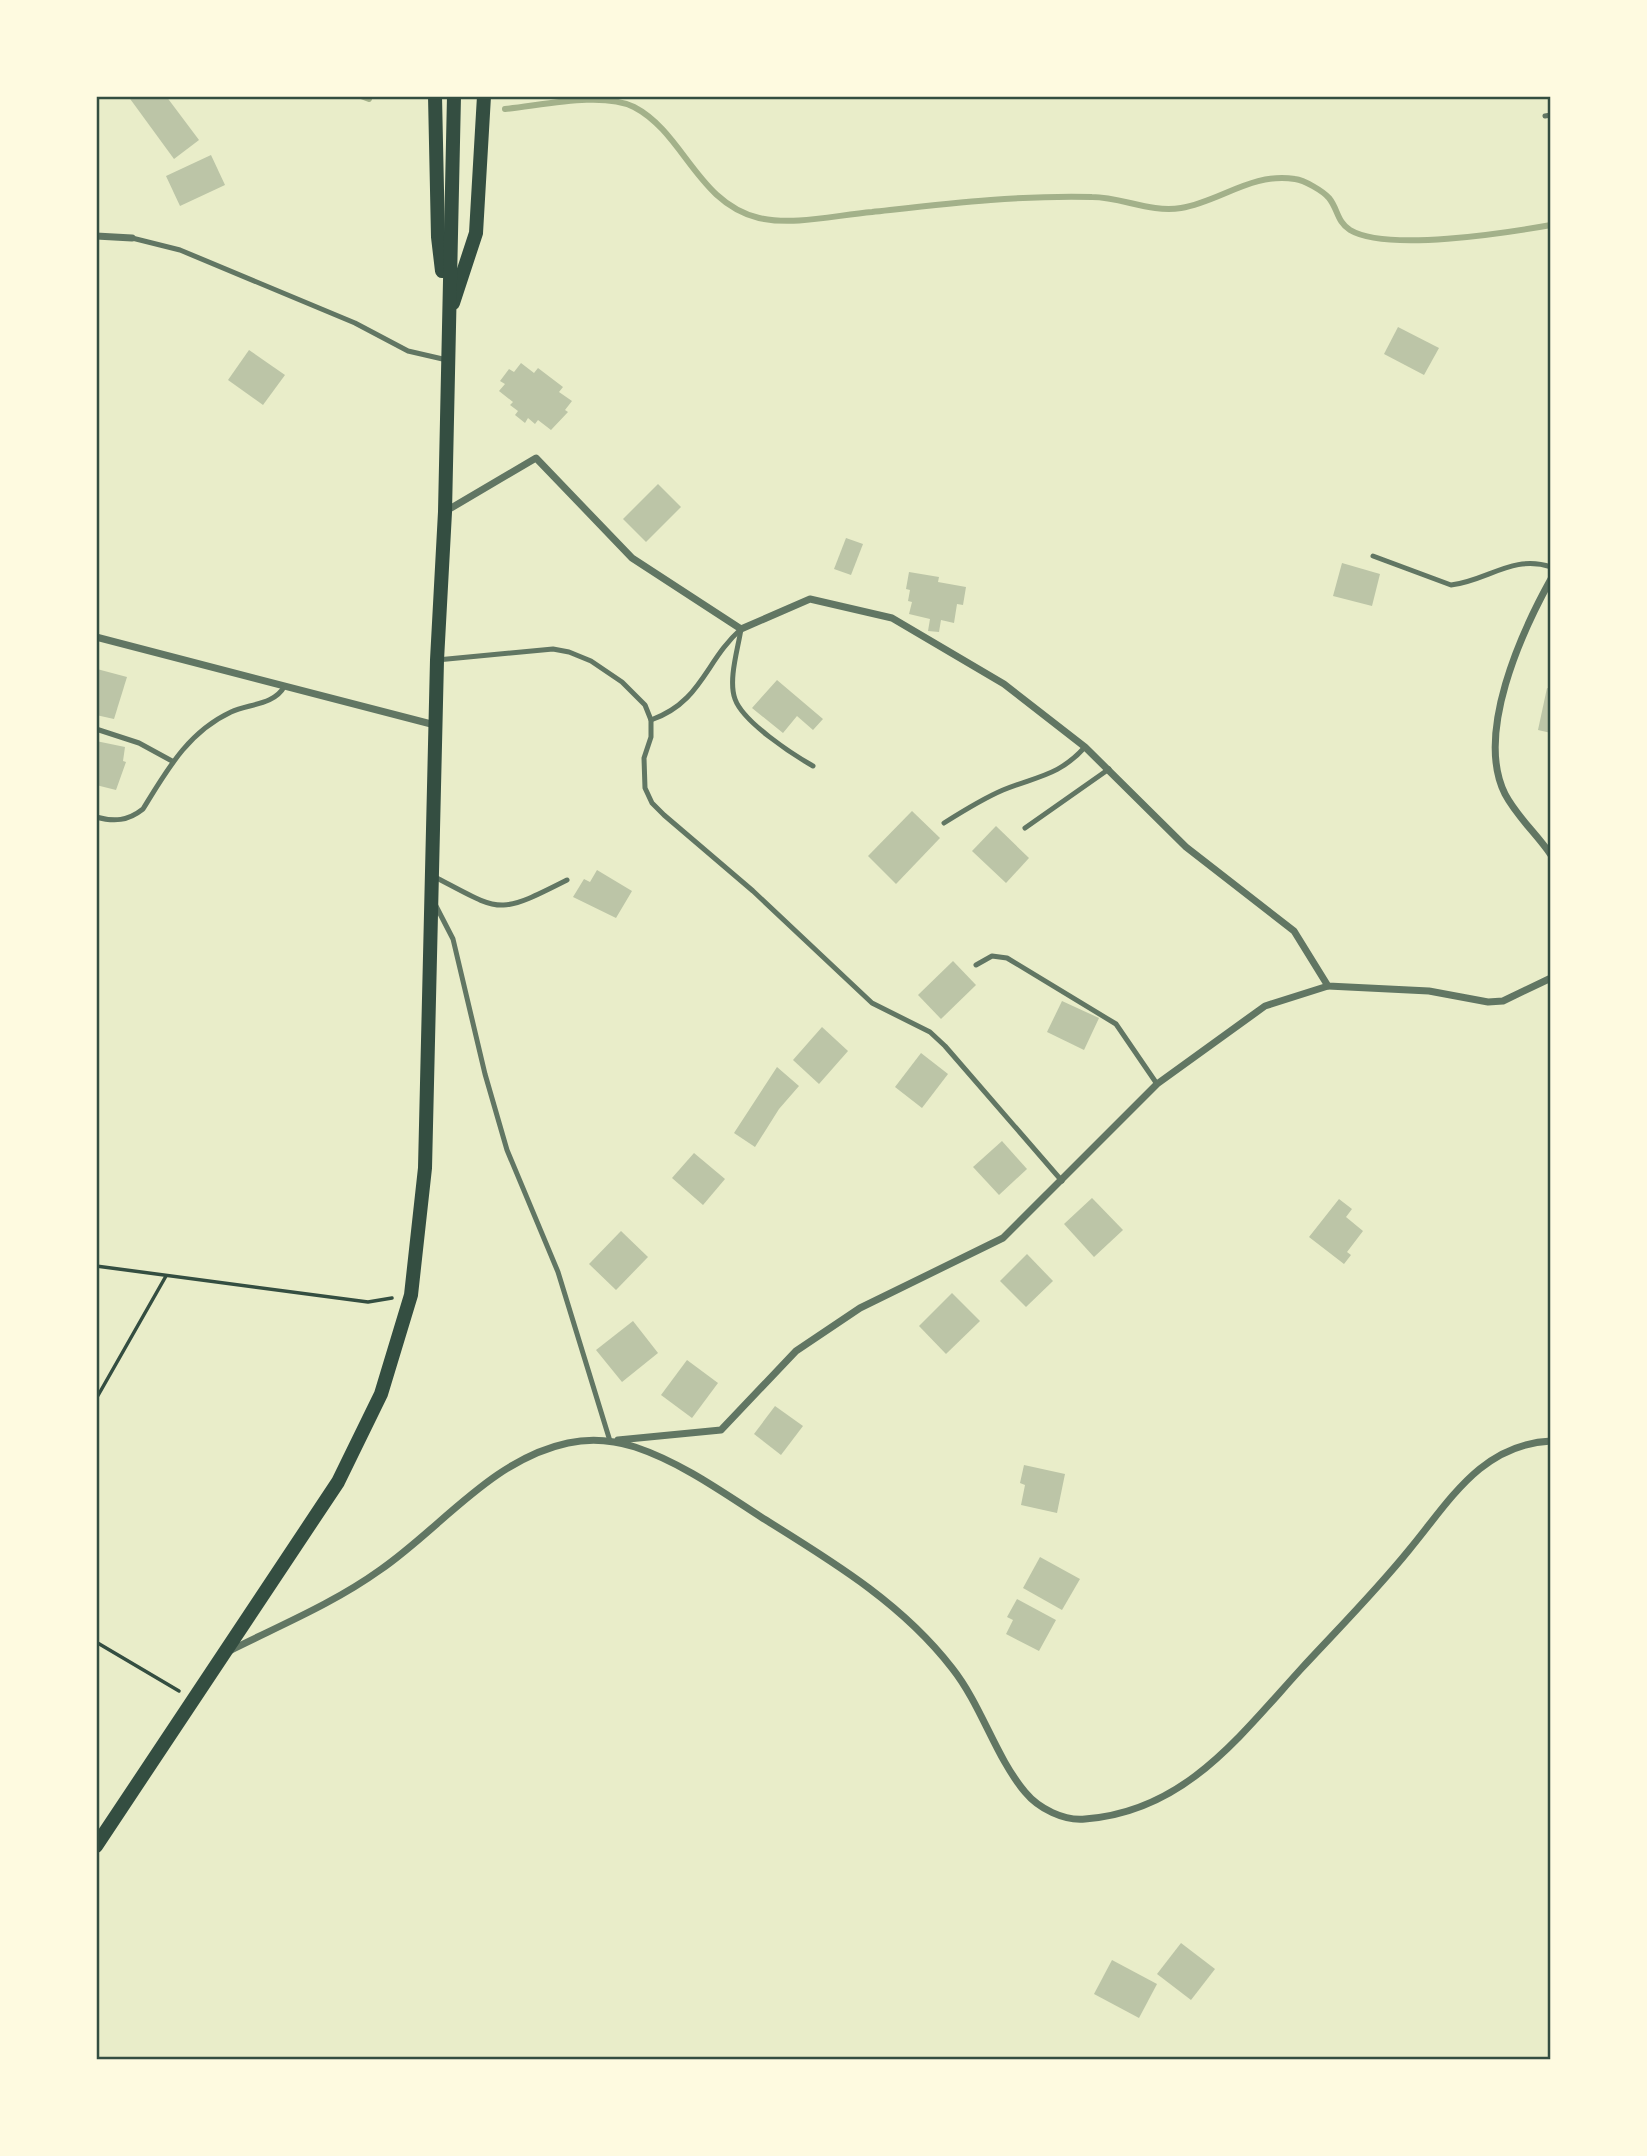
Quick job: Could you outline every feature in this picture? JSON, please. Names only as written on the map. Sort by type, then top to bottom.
[{"type":"main road","points":[[435,96],[438,237],[448,317]]},
{"type":"main road","points":[[96,1846],[338,1482],[381,1394],[411,1296],[425,1168],[436,725],[445,512],[454,96]]},
{"type":"main road","points":[[448,317],[476,233],[484,96]]},
{"type":"street","points":[[96,236],[131,238]]},
{"type":"street","points":[[445,512],[536,458],[632,558],[741,629],[810,599],[892,618],[1004,684],[1085,747],[1186,847],[1294,932],[1328,986]]},
{"type":"street","points":[[1551,579],[1522,635],[1510,670],[1497,733],[1495,757],[1505,794],[1551,855]]},
{"type":"street","points":[[96,637],[436,725]]},
{"type":"street","points":[[227,1652],[362,1582],[413,1546],[473,1493],[526,1458],[569,1443],[721,1430],[796,1351],[860,1308],[1003,1238],[1063,1182],[1157,1084],[1265,1006],[1328,986],[1429,991],[1488,1002],[1503,1001],[1551,978]]},
{"type":"street","points":[[610,1441],[634,1447],[678,1466],[882,1596],[952,1668],[1026,1793],[1058,1816],[1081,1820],[1136,1810],[1164,1798],[1211,1766],[1375,1590],[1483,1463],[1518,1446],[1551,1441]]},
{"type":"lane","points":[[131,238],[166,245],[301,299],[408,351],[447,360]]},
{"type":"lane","points":[[1373,556],[1451,585],[1464,583],[1520,562],[1551,567]]},
{"type":"lane","points":[[651,720],[672,712],[685,701],[729,639],[741,629]]},
{"type":"lane","points":[[741,629],[733,686],[735,699],[743,712],[791,753],[813,766]]},
{"type":"lane","points":[[438,660],[553,649],[569,652],[622,682],[645,705],[651,720],[643,775],[652,803],[753,891],[872,1003],[930,1032],[1063,1182]]},
{"type":"lane","points":[[96,817],[121,820],[136,814],[143,809],[185,745],[216,720],[233,711],[276,697],[284,687]]},
{"type":"lane","points":[[96,729],[139,743],[172,761]]},
{"type":"lane","points":[[944,822],[980,800],[1054,773],[1070,763],[1085,747]]},
{"type":"lane","points":[[1025,828],[1109,768]]},
{"type":"lane","points":[[432,875],[486,904],[502,908],[521,903],[567,880]]},
{"type":"lane","points":[[431,897],[453,939],[485,1074],[508,1150],[558,1272],[610,1441]]},
{"type":"lane","points":[[976,965],[992,956],[1007,958],[1097,1010],[1116,1024],[1157,1084]]},
{"type":"path","points":[[96,1266],[368,1302],[411,1296]]},
{"type":"path","points":[[96,1399],[167,1275]]},
{"type":"path","points":[[96,1642],[194,1700]]},
{"type":"building","points":[[128,96],[166,96],[199,140],[174,159]]},
{"type":"building","points":[[211,155],[225,185],[180,206],[166,176]]},
{"type":"building","points":[[1398,327],[1439,348],[1424,375],[1384,354]]},
{"type":"building","points":[[249,350],[285,375],[263,405],[228,380]]},
{"type":"building","points":[[521,363],[534,373],[538,368],[563,387],[559,392],[572,401],[565,410],[568,412],[551,430],[538,420],[535,424],[528,418],[525,423],[515,415],[518,411],[510,405],[513,402],[499,391],[505,384],[500,381],[509,369],[514,372]]},
{"type":"building","points":[[658,484],[681,507],[646,542],[623,519]]},
{"type":"building","points":[[846,538],[863,544],[851,575],[834,569]]},
{"type":"building","points":[[1342,563],[1380,574],[1372,606],[1333,596]]},
{"type":"building","points":[[909,572],[939,577],[938,582],[966,587],[963,605],[957,604],[954,623],[941,620],[939,632],[928,631],[930,619],[909,614],[912,602],[908,601],[910,590],[906,589]]},
{"type":"building","points":[[97,669],[127,677],[114,719],[96,715]]},
{"type":"building","points":[[777,680],[823,719],[813,730],[797,716],[783,733],[752,708]]},
{"type":"building","points":[[1547,688],[1551,689],[1551,733],[1538,730]]},
{"type":"building","points":[[96,741],[125,747],[123,761],[126,762],[116,790],[96,785]]},
{"type":"building","points":[[912,811],[940,838],[896,884],[868,856]]},
{"type":"building","points":[[996,826],[1029,858],[1006,883],[972,851]]},
{"type":"building","points":[[597,870],[632,891],[616,918],[573,897],[584,879],[590,882]]},
{"type":"building","points":[[953,961],[976,985],[941,1019],[918,995]]},
{"type":"building","points":[[1062,1001],[1099,1018],[1084,1050],[1047,1032]]},
{"type":"building","points":[[822,1027],[848,1051],[819,1084],[793,1060]]},
{"type":"building","points":[[921,1053],[948,1074],[922,1108],[895,1087]]},
{"type":"building","points":[[777,1067],[799,1086],[779,1109],[755,1147],[734,1133]]},
{"type":"building","points":[[1002,1141],[1027,1169],[999,1195],[973,1167]]},
{"type":"building","points":[[694,1153],[725,1179],[703,1205],[672,1178]]},
{"type":"building","points":[[1092,1198],[1123,1230],[1094,1257],[1064,1224]]},
{"type":"building","points":[[1339,1199],[1352,1209],[1346,1217],[1363,1231],[1347,1252],[1351,1255],[1344,1264],[1309,1237]]},
{"type":"building","points":[[621,1231],[648,1257],[616,1290],[589,1264]]},
{"type":"building","points":[[1027,1254],[1053,1281],[1026,1307],[1000,1281]]},
{"type":"building","points":[[952,1293],[980,1321],[946,1354],[919,1326]]},
{"type":"building","points":[[633,1321],[658,1353],[622,1382],[596,1350]]},
{"type":"building","points":[[687,1360],[718,1383],[692,1418],[661,1395]]},
{"type":"building","points":[[775,1406],[803,1426],[781,1455],[754,1434]]},
{"type":"building","points":[[1024,1465],[1065,1474],[1057,1513],[1021,1505],[1025,1485],[1020,1483]]},
{"type":"building","points":[[1040,1557],[1080,1579],[1062,1610],[1023,1588]]},
{"type":"building","points":[[1017,1599],[1056,1620],[1039,1651],[1006,1634],[1013,1620],[1007,1617]]},
{"type":"building","points":[[1181,1943],[1215,1969],[1191,2000],[1157,1974]]},
{"type":"building","points":[[1112,1960],[1157,1984],[1139,2018],[1094,1994]]},
{"type":"waterway","points":[[361,96],[369,99]]},
{"type":"waterway","points":[[505,109],[588,100],[621,102],[634,107],[666,133],[720,198],[738,210],[773,220],[801,220],[1037,197],[1103,198],[1170,209],[1196,204],[1251,183],[1279,178],[1299,180],[1318,189],[1329,198],[1346,227],[1367,236],[1391,240],[1448,239],[1551,225]]}]
